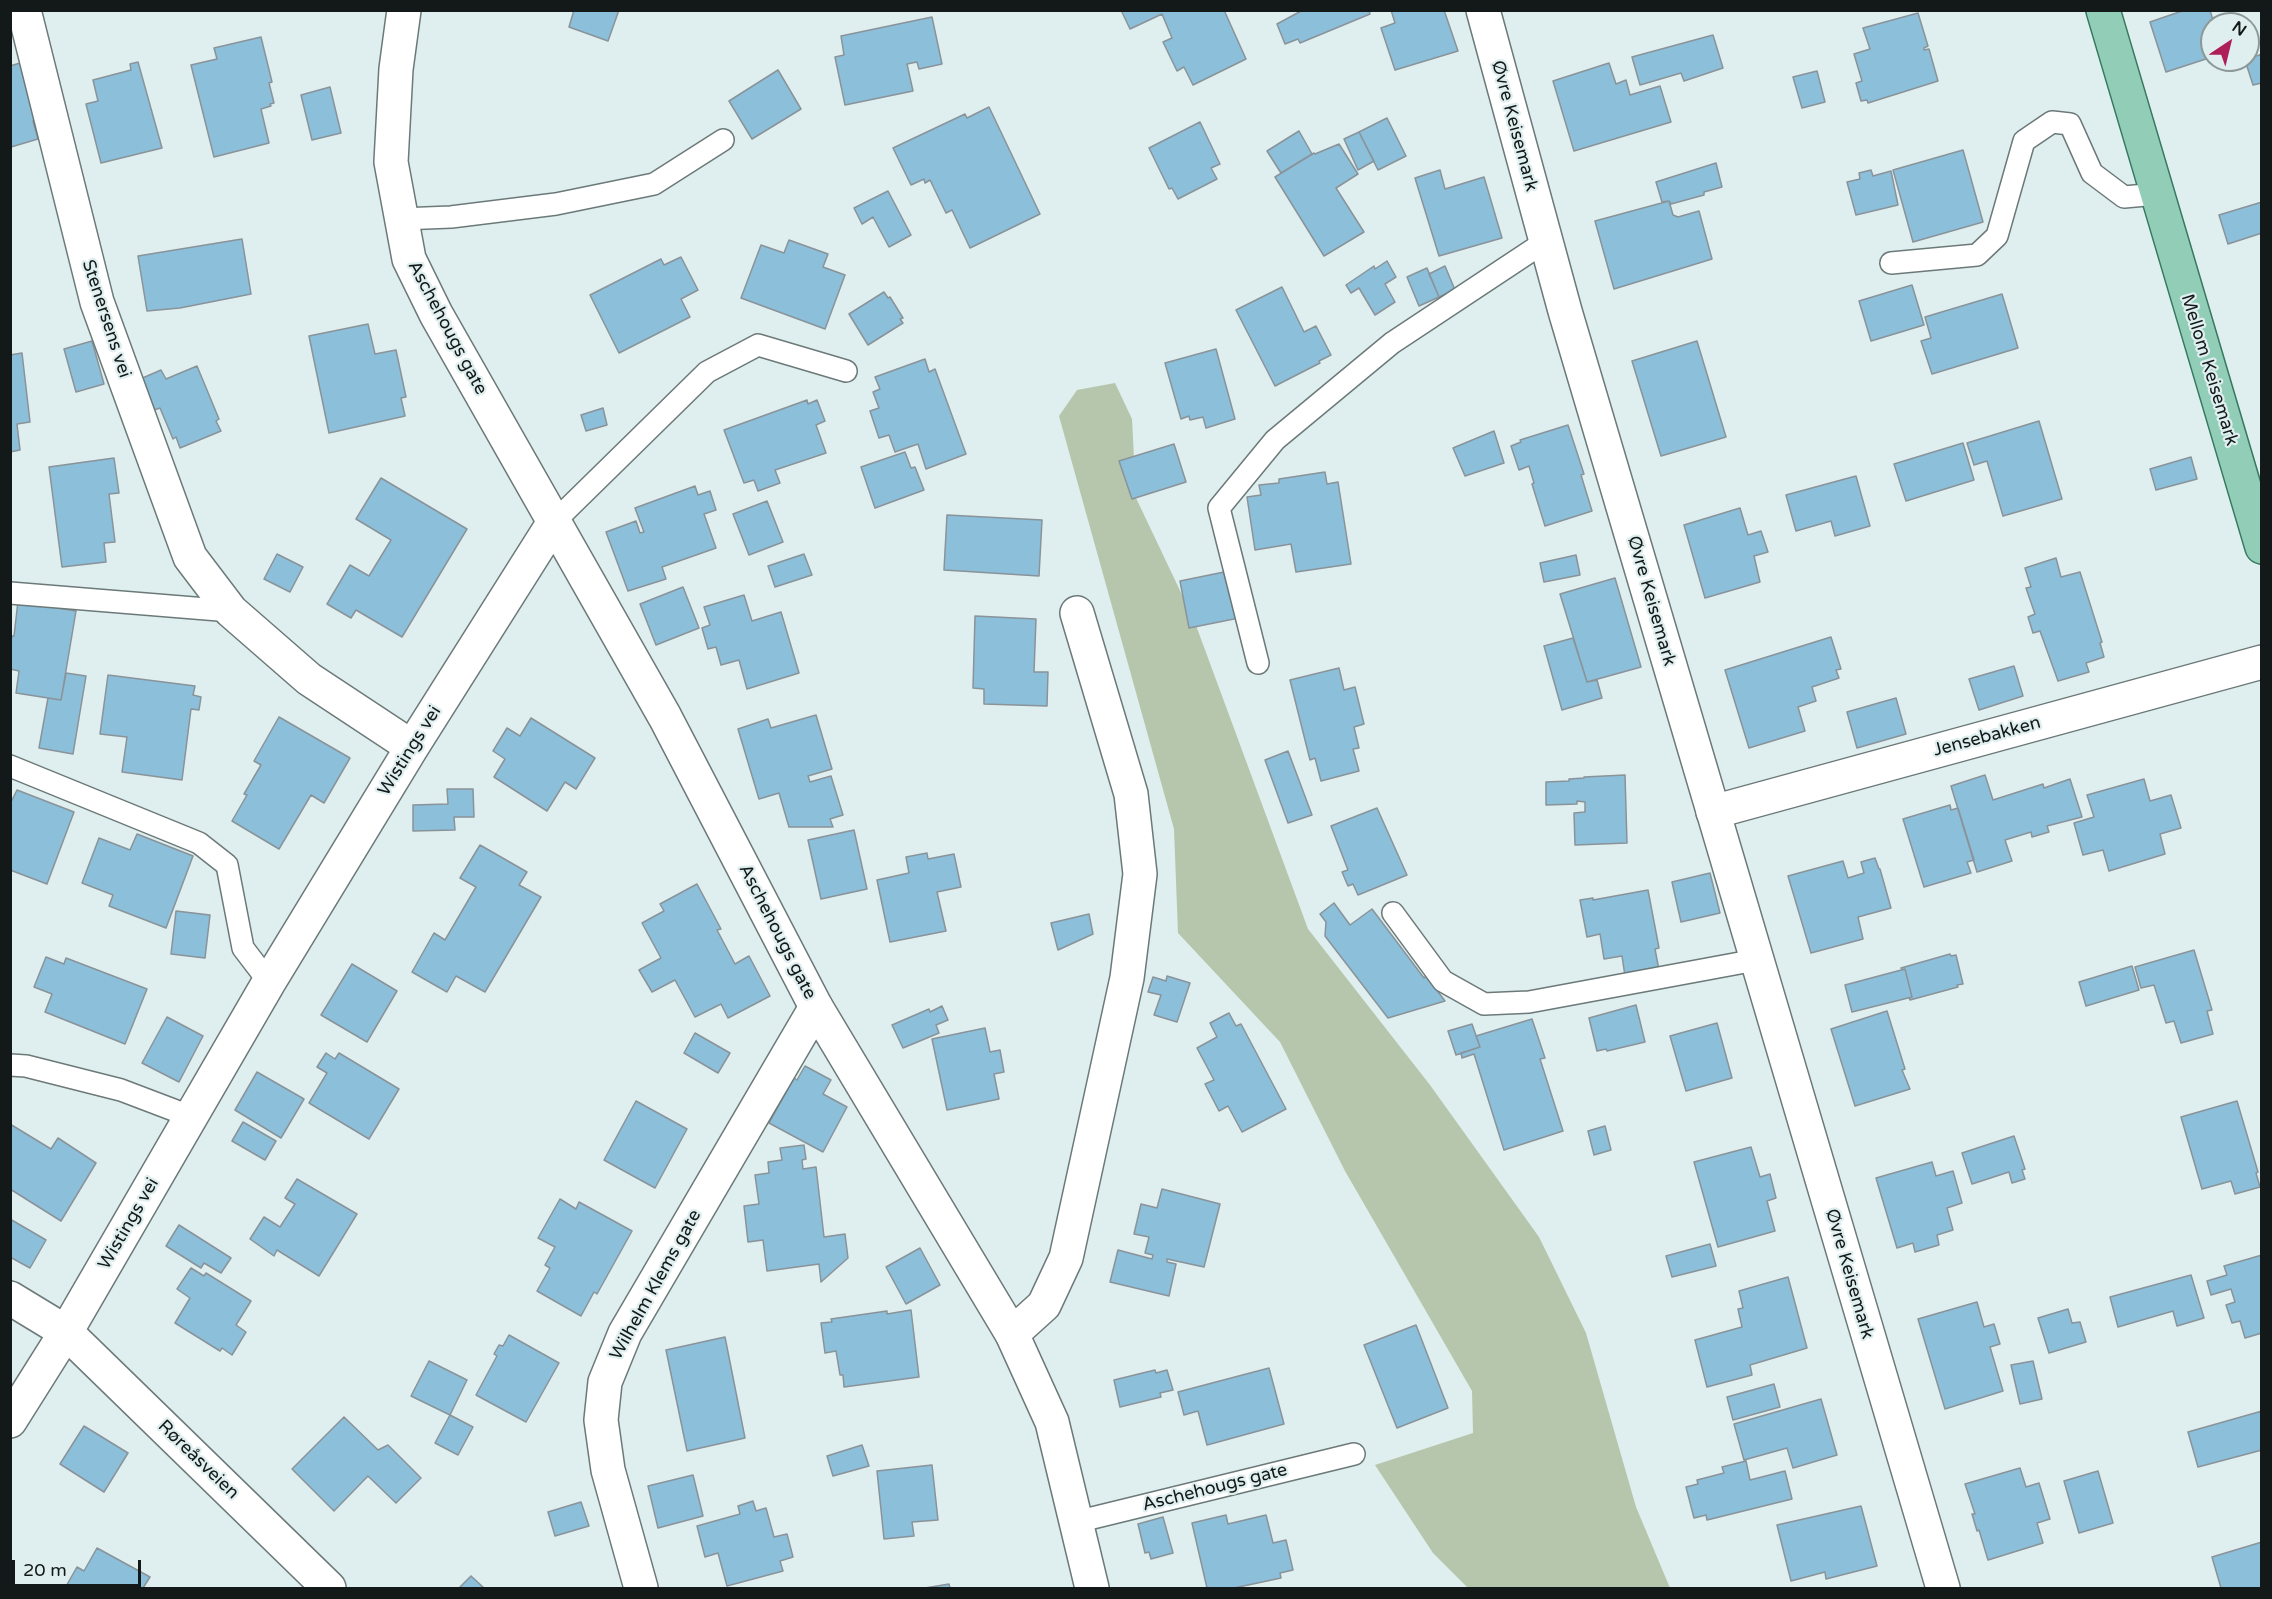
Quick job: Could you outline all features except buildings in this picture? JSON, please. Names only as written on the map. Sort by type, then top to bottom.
[{"type":"main road","name":"Mellom Keisemark","points":[[2103,10],[2262,547]]},
{"type":"street","name":"Stenersens vei","points":[[24,10],[97,302],[190,557],[231,611],[309,679],[412,747]]},
{"type":"street","name":"Aschehougs gate","points":[[404,10],[396,69],[391,162],[409,259],[436,314],[665,717],[816,1006],[1012,1334],[1052,1422],[1092,1588]]},
{"type":"street","name":"Øvre Keisemark","points":[[1483,10],[1546,241],[1756,960],[1943,1588]]},
{"type":"street","name":"Wistings vei","points":[[10,1421],[66,1332],[270,982],[412,747],[555,522]]},
{"type":"street","points":[[1012,1334],[1044,1305],[1066,1258],[1127,978],[1140,874],[1131,794],[1077,613]]},
{"type":"street","name":"Jensebakken","points":[[1713,812],[2262,662]]},
{"type":"street","name":"Wilhelm Klems gate","points":[[641,1588],[608,1470],[602,1420],[605,1382],[625,1333],[816,1006]]},
{"type":"street","points":[[10,1298],[66,1332]]},
{"type":"street","name":"Røreåsveien","points":[[66,1332],[329,1588]]},
{"type":"lane","points":[[1891,263],[1977,255],[1997,236],[2024,141],[2052,122],[2070,124],[2092,173],[2124,198],[2157,194]]},
{"type":"lane","points":[[401,219],[451,217],[556,204],[654,184],[723,140]]},
{"type":"lane","points":[[1258,663],[1219,508],[1275,441],[1392,343],[1546,241]]},
{"type":"lane","points":[[555,522],[707,372],[758,345],[846,371]]},
{"type":"lane","points":[[10,593],[231,611]]},
{"type":"lane","points":[[10,766],[199,843],[227,865],[243,948],[270,982]]},
{"type":"lane","points":[[1393,913],[1443,981],[1484,1004],[1529,1002],[1756,960]]},
{"type":"lane","points":[[10,1065],[26,1066],[121,1090],[192,1117]]},
{"type":"lane","name":"Aschehougs gate","points":[[1076,1522],[1354,1454]]},
{"type":"green space","points":[[1115,383],[1132,419],[1136,498],[1194,620],[1308,929],[1430,1085],[1539,1237],[1586,1333],[1636,1507],[1670,1588],[1468,1588],[1433,1553],[1375,1465],[1473,1433],[1472,1391],[1345,1171],[1280,1042],[1178,933],[1174,829],[1059,416],[1077,390]]}]
